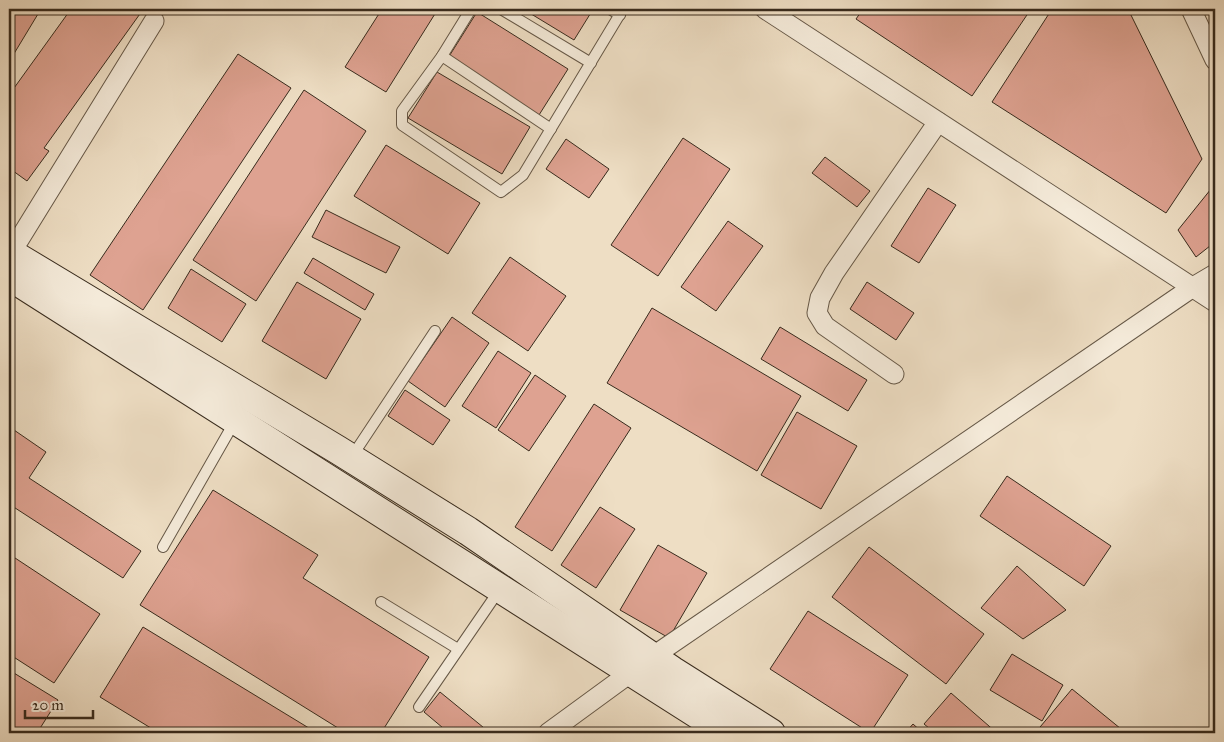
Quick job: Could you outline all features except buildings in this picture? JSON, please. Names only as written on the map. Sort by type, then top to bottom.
[{"type":"street","points":[[765,9],[1215,302]]},
{"type":"street","points":[[1191,9],[1215,60]]},
{"type":"street","points":[[154,21],[9,259],[132,340],[235,420],[500,589],[771,733]]},
{"type":"street","points":[[894,374],[826,326],[817,313],[820,298],[834,274],[938,122]]},
{"type":"street","points":[[548,733],[642,664],[1215,274]]},
{"type":"street","points":[[132,340],[351,459],[490,546],[642,664],[727,733]]},
{"type":"street","points":[[473,572],[490,546]]},
{"type":"lane","points":[[471,9],[442,56],[402,111],[402,125],[501,192],[523,176],[622,12],[610,9]]},
{"type":"lane","points":[[501,9],[591,63]]},
{"type":"lane","points":[[442,56],[551,129]]},
{"type":"lane","points":[[351,459],[435,331]]},
{"type":"lane","points":[[163,547],[235,420]]},
{"type":"lane","points":[[419,707],[500,589]]},
{"type":"lane","points":[[380,602],[458,649]]}]
